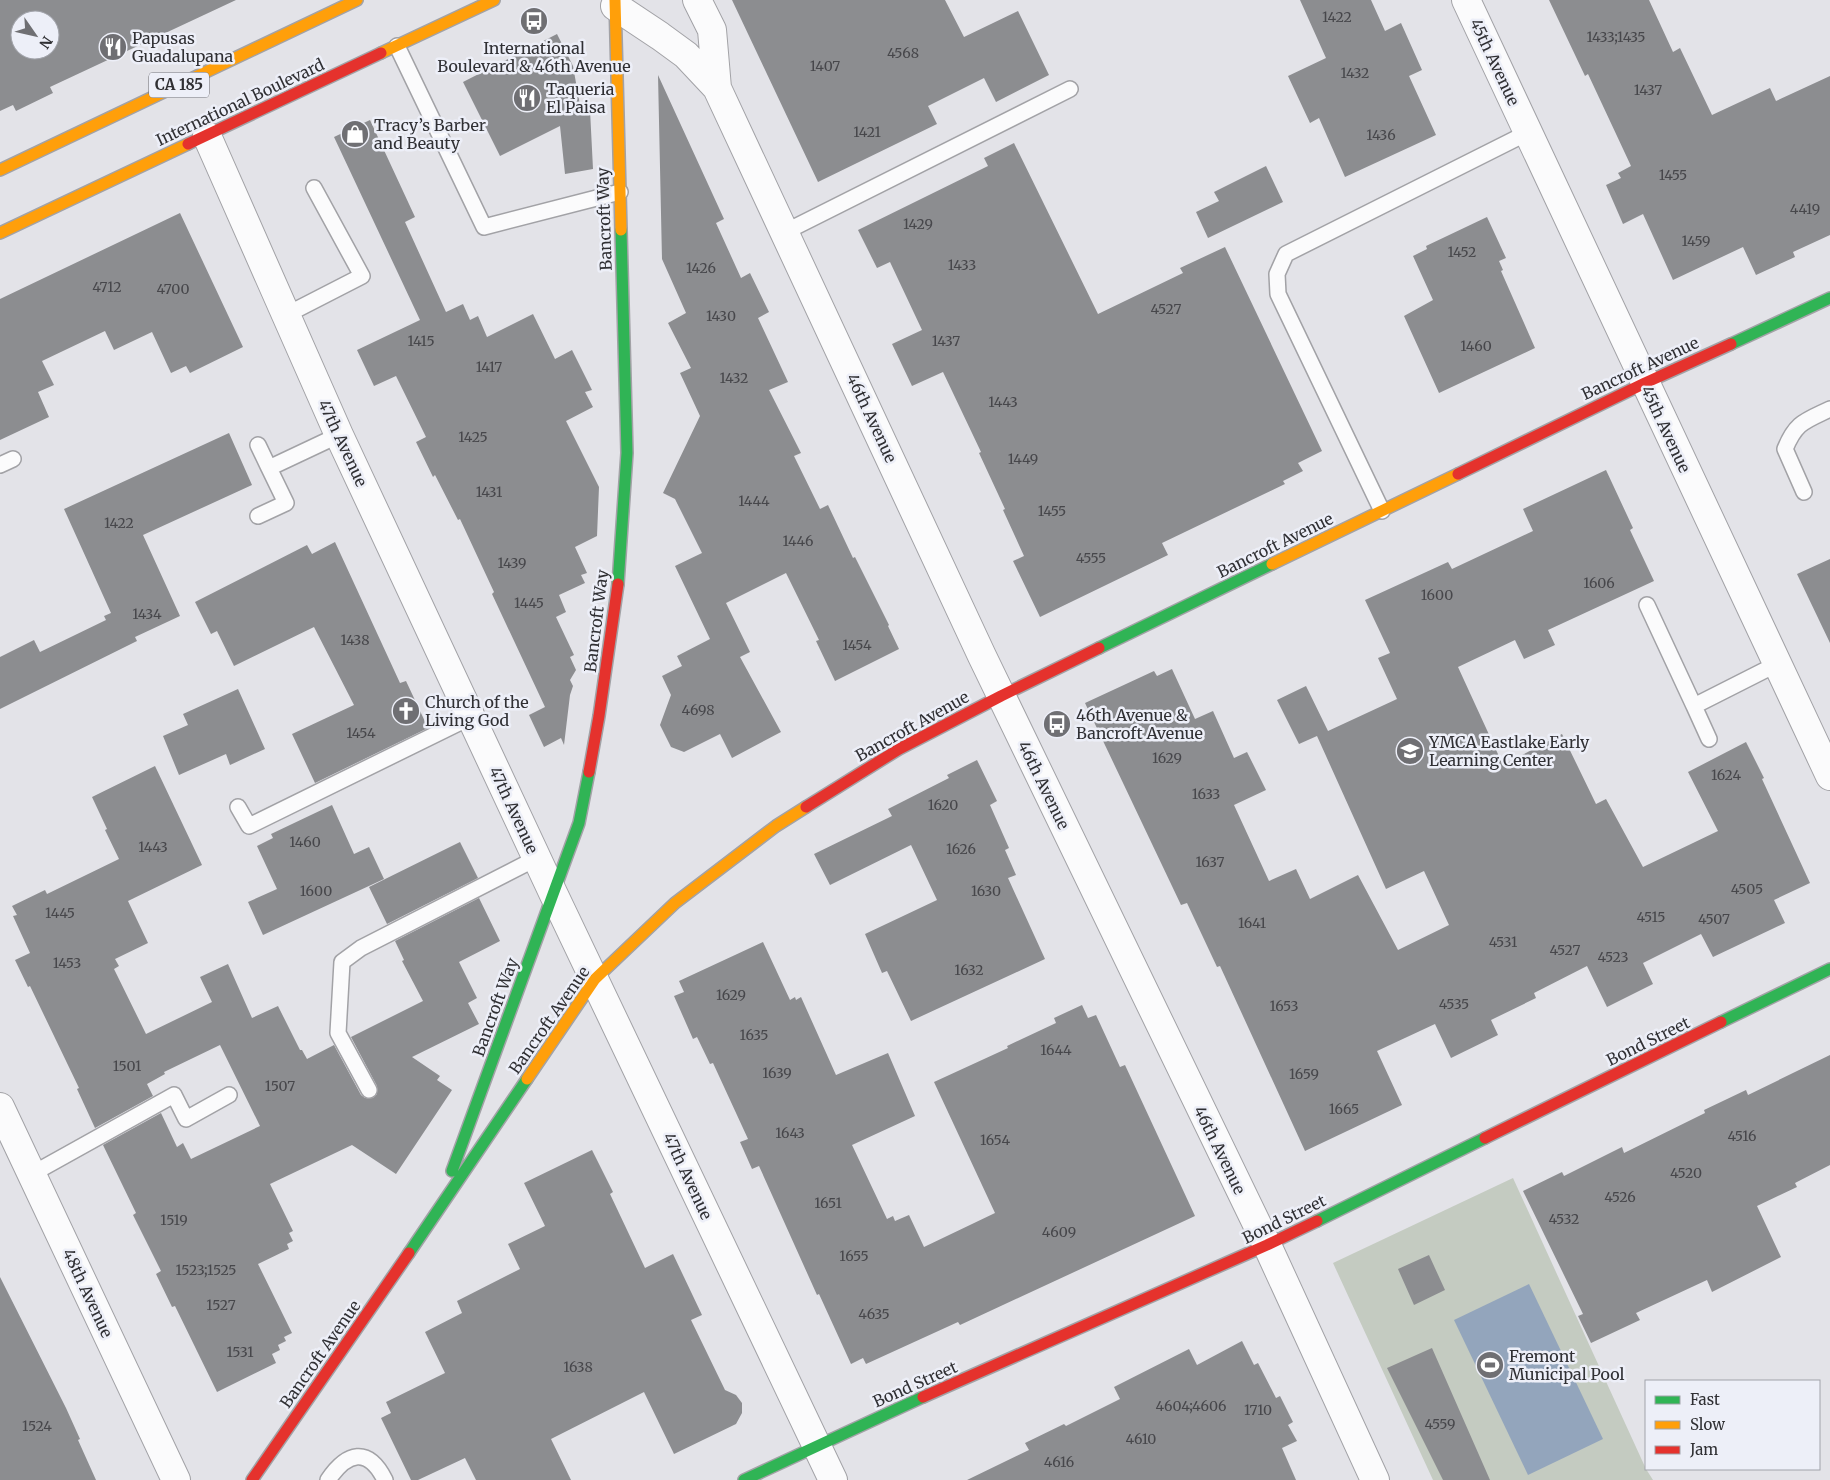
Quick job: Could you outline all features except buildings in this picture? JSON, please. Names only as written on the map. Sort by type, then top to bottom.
[{"type":"street","name":"International Boulevard","points":[[0,233],[494,0]]},
{"type":"street","name":"46th Avenue","points":[[697,0],[712,30],[718,88],[1001,696],[1267,1246],[1375,1480]]},
{"type":"street","name":"45th Avenue","points":[[1466,0],[1830,776]]},
{"type":"street","name":"46th Avenue","points":[[615,3],[686,55],[718,88]]},
{"type":"street","name":"Bancroft Way","points":[[437,1212],[579,823],[600,716],[617,592],[627,453],[615,3]]},
{"type":"street","name":"CA 185","points":[[0,170],[340,4]]},
{"type":"street","name":"47th Avenue","points":[[206,136],[339,435],[536,858],[595,978],[832,1480]]},
{"type":"street","name":"Bancroft Avenue","points":[[252,1480],[437,1212],[595,978],[675,903],[776,826],[899,749],[1001,696],[1645,383],[1830,298]]},
{"type":"street","name":"Bond Street","points":[[744,1480],[816,1445],[1267,1246],[1830,969]]},
{"type":"street","name":"48th Avenue","points":[[0,1107],[176,1480]]},
{"type":"lane","points":[[397,46],[484,227],[620,192]]},
{"type":"lane","points":[[785,232],[1070,89]]},
{"type":"lane","points":[[1382,511],[1278,294],[1277,274],[1286,254],[1528,133]]},
{"type":"lane","points":[[286,315],[362,276],[314,188]]},
{"type":"lane","points":[[1804,492],[1785,449],[1791,434],[1801,423],[1830,409]]},
{"type":"lane","points":[[269,468],[339,435]]},
{"type":"lane","points":[[258,445],[286,503],[258,516]]},
{"type":"lane","points":[[1647,605],[1710,739]]},
{"type":"lane","points":[[1694,706],[1777,664]]},
{"type":"lane","points":[[238,807],[249,826],[471,717]]},
{"type":"lane","points":[[369,1090],[338,1032],[342,962],[360,948],[536,858]]},
{"type":"lane","points":[[32,1174],[174,1095],[186,1119],[229,1095]]},
{"type":"lane","points":[[328,1480],[336,1467],[347,1458],[357,1456],[368,1460],[378,1467],[385,1480]]},
{"type":"shaded area","name":"Fremont Municipal Pool","points":[[1513,1178],[1645,1470],[1653,1480],[1433,1480],[1333,1263]]},
{"type":"water","points":[[1529,1284],[1603,1439],[1528,1475],[1454,1320]]},
{"type":"traffic: fast","points":[[618,584],[627,453],[621,230]]},
{"type":"traffic: fast","points":[[1731,344],[1830,298]]},
{"type":"traffic: fast","points":[[1099,648],[1272,564]]},
{"type":"traffic: fast","points":[[452,1171],[579,823],[589,772]]},
{"type":"traffic: fast","points":[[1721,1022],[1830,969]]},
{"type":"traffic: fast","points":[[409,1253],[527,1079]]},
{"type":"traffic: fast","points":[[1317,1221],[1485,1138]]},
{"type":"traffic: fast","points":[[744,1480],[923,1397]]},
{"type":"traffic: slow","points":[[0,170],[357,0]]},
{"type":"traffic: slow","points":[[381,53],[494,0]]},
{"type":"traffic: slow","points":[[615,0],[621,230]]},
{"type":"traffic: slow","points":[[0,233],[188,144]]},
{"type":"traffic: slow","points":[[1272,564],[1458,474]]},
{"type":"traffic: slow","points":[[527,1079],[595,979],[675,903],[776,826],[806,807]]},
{"type":"traffic: jam","points":[[188,144],[381,53]]},
{"type":"traffic: jam","points":[[1458,474],[1645,383],[1731,344]]},
{"type":"traffic: jam","points":[[589,772],[618,584]]},
{"type":"traffic: jam","points":[[806,807],[899,749],[1099,648]]},
{"type":"traffic: jam","points":[[1485,1138],[1721,1022]]},
{"type":"traffic: jam","points":[[923,1397],[1267,1245],[1317,1221]]},
{"type":"traffic: jam","points":[[252,1480],[409,1253]]},
{"type":"place","name":"International Boulevard & 46th Avenue","points":[[534,21]]},
{"type":"place","name":"Papusas Guadalupana","points":[[113,47]]},
{"type":"place","name":"Taqueria El Paisa","points":[[527,98]]},
{"type":"place","name":"Tracy’s Barber and Beauty","points":[[355,134]]},
{"type":"place","name":"Church of the Living God","points":[[406,711]]},
{"type":"place","name":"46th Avenue & Bancroft Avenue","points":[[1057,724]]},
{"type":"place","name":"YMCA Eastlake Early Learning Center","points":[[1410,751]]},
{"type":"place","name":"Fremont Municipal Pool","points":[[1490,1365]]}]
